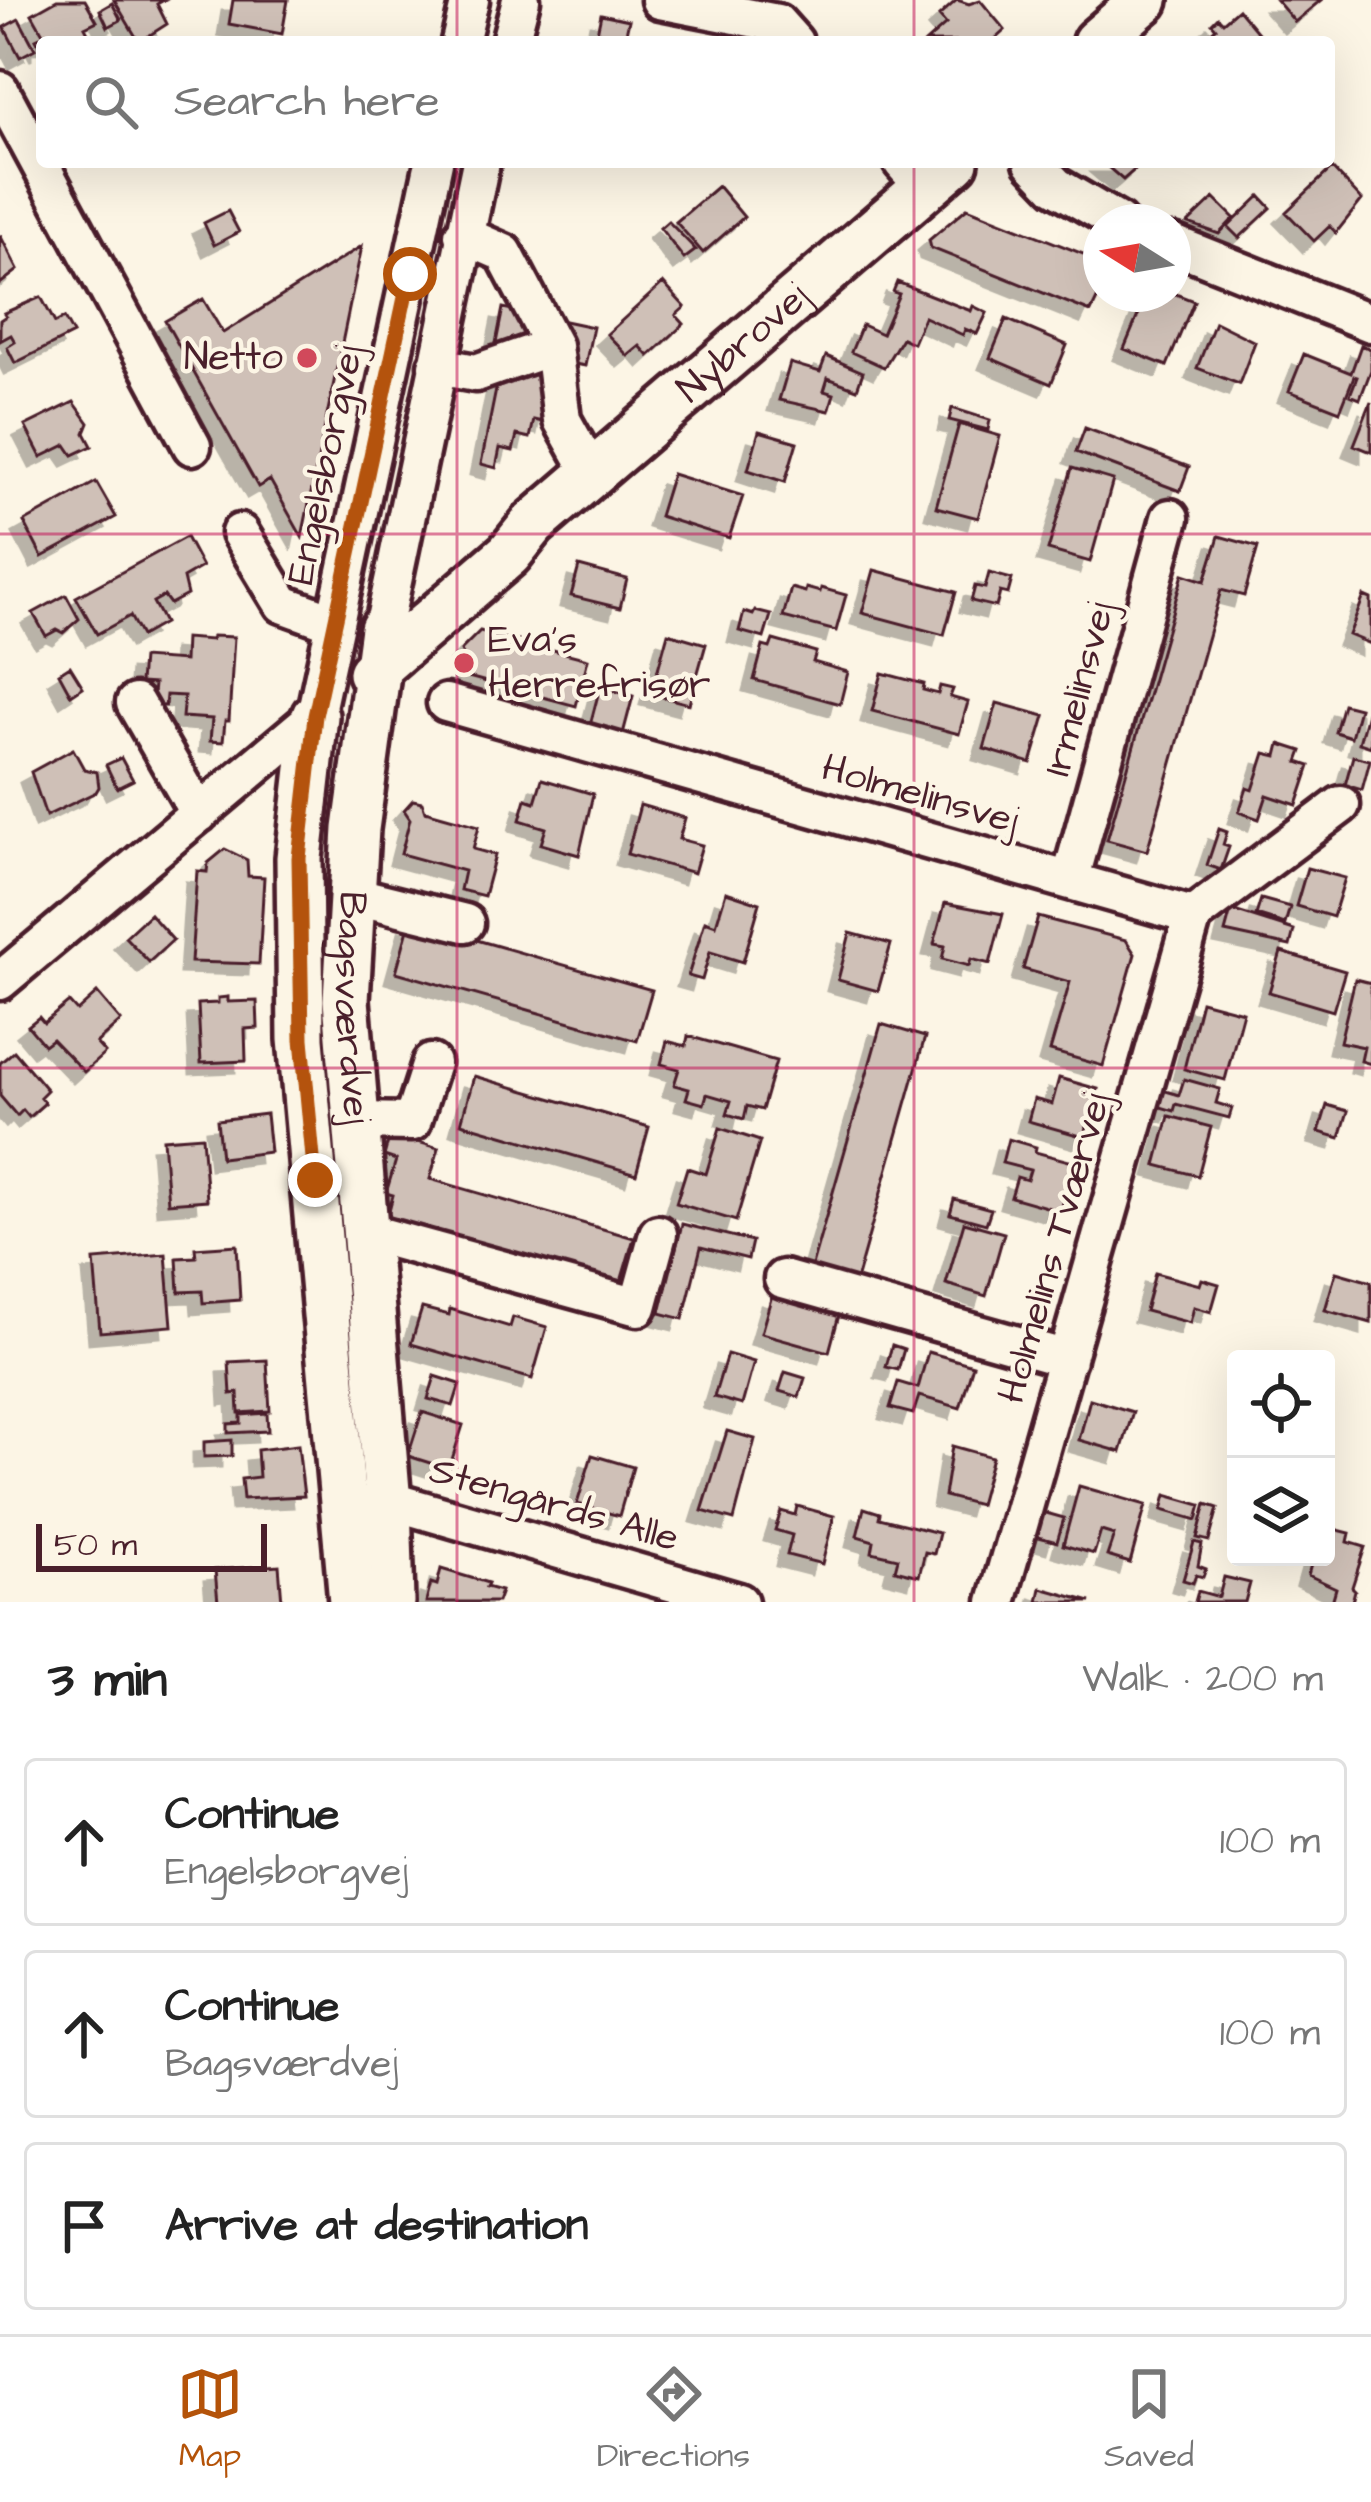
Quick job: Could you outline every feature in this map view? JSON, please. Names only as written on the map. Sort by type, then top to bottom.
[{"type":"main road","points":[[1103,36],[1145,0]]},
{"type":"main road","name":"Nybrovej","points":[[315,716],[497,533],[533,524],[927,170]]},
{"type":"main road","name":"Bagsværdvej","points":[[352,1602],[366,1506],[366,1232],[346,1000],[358,817],[380,648]]},
{"type":"main road","name":"Bagsværdvej","points":[[315,716],[299,858],[302,1039],[366,1506],[391,1602]]},
{"type":"street","points":[[461,36],[470,0]]},
{"type":"street","points":[[512,36],[521,0]]},
{"type":"street","points":[[660,0],[777,23],[789,36]]},
{"type":"street","points":[[0,90],[36,157]]},
{"type":"street","points":[[42,168],[192,446]]},
{"type":"street","name":"Engelsborgvej","points":[[315,716],[433,168]]},
{"type":"street","points":[[380,648],[480,168]]},
{"type":"street","points":[[1039,168],[1056,186],[1087,204]]},
{"type":"street","points":[[463,235],[504,253],[553,346],[562,420],[592,473]]},
{"type":"street","points":[[1191,251],[1371,323]]},
{"type":"street","points":[[437,366],[476,374],[553,346]]},
{"type":"street","name":"Irmelinsvej","points":[[1070,881],[1170,518]]},
{"type":"street","points":[[240,533],[283,604],[335,623]]},
{"type":"street","points":[[135,703],[199,814]]},
{"type":"street","name":"Holmelinsvej","points":[[446,704],[1193,916]]},
{"type":"street","name":"Nybrovej","points":[[0,981],[315,716]]},
{"type":"street","points":[[1193,916],[1341,805]]},
{"type":"street","points":[[352,895],[465,923]]},
{"type":"street","name":"Holmelins Tværvej","points":[[998,1602],[1193,916]]},
{"type":"street","points":[[356,1120],[412,1122],[431,1063]]},
{"type":"street","points":[[366,1232],[638,1307],[658,1234]]},
{"type":"street","points":[[783,1279],[1067,1359]]},
{"type":"street","name":"Stengårds Alle","points":[[366,1506],[405,1504],[739,1602]]},
{"type":"building","points":[[57,0],[85,0],[97,21],[85,27],[90,36],[42,36],[32,14]]},
{"type":"building","points":[[114,0],[164,0],[157,4],[167,24],[148,36],[135,36]]},
{"type":"building","points":[[233,0],[288,0],[282,34],[229,24]]},
{"type":"building","points":[[957,0],[969,4],[980,0],[1005,30],[998,36],[933,36],[946,24],[939,16]]},
{"type":"building","points":[[1276,0],[1321,0],[1295,22]]},
{"type":"building","points":[[112,3],[121,20],[108,27],[100,10]]},
{"type":"building","points":[[1238,9],[1260,36],[1206,36],[1216,28],[1212,23],[1218,17],[1223,22]]},
{"type":"building","points":[[601,14],[629,20],[625,36],[596,36]]},
{"type":"building","points":[[19,19],[35,49],[20,57],[4,27]]},
{"type":"building","points":[[1109,168],[1137,168],[1123,180]]},
{"type":"building","points":[[1332,168],[1362,200],[1336,233],[1330,226],[1314,241],[1286,212]]},
{"type":"building","points":[[718,186],[744,217],[703,253],[676,222]]},
{"type":"building","points":[[1260,196],[1271,208],[1239,238],[1228,227]]},
{"type":"building","points":[[1214,198],[1234,218],[1219,234],[1191,220]]},
{"type":"building","points":[[967,208],[1083,254],[1083,309],[931,248],[929,240]]},
{"type":"building","points":[[228,211],[239,232],[214,245],[204,223]]},
{"type":"building","points":[[668,221],[696,250],[684,259],[660,228]]},
{"type":"building","points":[[0,235],[18,270],[0,284]]},
{"type":"building","points":[[362,246],[302,537],[270,480],[258,487],[165,321],[203,299],[223,333]]},
{"type":"building","points":[[897,282],[987,313],[977,334],[965,329],[963,335],[924,317],[913,343],[902,338],[884,367],[851,352],[862,325],[882,334],[899,294],[893,292]]},
{"type":"building","points":[[663,283],[685,307],[676,315],[684,324],[649,356],[640,346],[628,356],[607,334]]},
{"type":"building","points":[[41,297],[55,323],[64,318],[73,334],[15,363],[7,347],[15,342],[11,335],[0,341],[0,320],[4,313]]},
{"type":"building","points":[[503,308],[593,327],[585,366],[560,361],[547,423],[534,420],[530,438],[517,435],[513,451],[500,448],[496,468],[481,464],[504,350],[495,348]]},
{"type":"building","points":[[1139,312],[1189,312],[1167,366],[1124,349]]},
{"type":"building","points":[[1006,319],[1067,345],[1051,384],[990,358]]},
{"type":"building","points":[[1215,322],[1255,342],[1239,384],[1197,368]]},
{"type":"building","points":[[1361,345],[1371,349],[1371,370],[1360,399],[1350,395],[1354,376],[1340,411],[1289,391],[1304,354],[1351,373]]},
{"type":"building","points":[[826,356],[863,372],[857,389],[828,378],[824,391],[834,394],[829,411],[779,400],[790,363],[820,372]]},
{"type":"building","points":[[74,402],[89,423],[85,433],[92,446],[73,455],[66,445],[41,457],[25,426]]},
{"type":"building","points":[[1371,402],[1371,452],[1354,445]]},
{"type":"building","points":[[952,408],[990,420],[988,430],[949,420]]},
{"type":"building","points":[[959,424],[1000,436],[978,518],[936,507]]},
{"type":"building","points":[[1085,428],[1189,467],[1180,491],[1076,452]]},
{"type":"building","points":[[759,431],[797,442],[785,482],[748,470]]},
{"type":"building","points":[[1072,468],[1113,480],[1090,562],[1048,550]]},
{"type":"building","points":[[672,474],[743,496],[729,538],[659,516]]},
{"type":"building","points":[[96,482],[116,517],[42,557],[24,522]]},
{"type":"building","points":[[1219,536],[1258,547],[1244,596],[1221,590],[1147,851],[1107,840],[1183,574],[1205,581]]},
{"type":"building","points":[[186,537],[202,567],[183,578],[187,595],[170,604],[164,596],[153,602],[164,623],[141,636],[130,616],[97,634],[76,597]]},
{"type":"building","points":[[579,566],[627,579],[620,608],[571,596]]},
{"type":"building","points":[[874,570],[956,592],[944,635],[862,613]]},
{"type":"building","points":[[989,573],[1012,579],[1008,594],[1000,592],[996,607],[971,601],[975,586],[985,588]]},
{"type":"building","points":[[791,588],[820,592],[821,588],[846,595],[836,631],[783,617]]},
{"type":"building","points":[[66,595],[79,619],[63,633],[57,630],[46,636],[33,613]]},
{"type":"building","points":[[1364,596],[1371,599],[1371,644],[1349,635]]},
{"type":"building","points":[[755,611],[771,615],[764,638],[739,631],[744,612],[753,615]]},
{"type":"building","points":[[480,631],[588,659],[576,706],[468,677],[461,650]]},
{"type":"building","points":[[668,633],[706,644],[689,704],[651,694]]},
{"type":"building","points":[[212,636],[234,637],[229,721],[225,721],[223,742],[210,741],[212,719],[182,717],[184,696],[166,695],[165,706],[152,705],[154,684],[140,683],[142,658],[184,661],[185,638],[211,640]]},
{"type":"building","points":[[773,640],[816,652],[813,662],[848,672],[840,704],[754,680],[763,646],[770,648]]},
{"type":"building","points":[[70,666],[83,687],[71,695],[59,673]]},
{"type":"building","points":[[882,673],[924,684],[923,690],[938,694],[940,686],[953,689],[950,697],[968,702],[959,734],[872,711]]},
{"type":"building","points":[[600,687],[633,696],[623,734],[590,725]]},
{"type":"building","points":[[997,703],[1045,716],[1031,763],[984,749]]},
{"type":"building","points":[[1371,703],[1371,747],[1359,743]]},
{"type":"building","points":[[1343,704],[1359,708],[1351,737],[1335,732]]},
{"type":"building","points":[[1280,744],[1302,751],[1298,762],[1310,766],[1297,805],[1267,795],[1259,819],[1239,812],[1247,788],[1253,790],[1265,753],[1277,756]]},
{"type":"building","points":[[73,749],[84,769],[97,772],[99,787],[46,816],[31,772]]},
{"type":"building","points":[[1353,756],[1370,760],[1362,790],[1345,785]]},
{"type":"building","points":[[121,758],[133,780],[117,788],[106,765]]},
{"type":"building","points":[[542,779],[593,794],[579,855],[541,844],[546,828],[520,820],[526,799],[535,802]]},
{"type":"building","points":[[413,800],[422,802],[425,811],[479,826],[473,849],[495,855],[484,896],[460,890],[464,871],[401,854],[410,819],[404,810]]},
{"type":"building","points":[[640,805],[685,818],[679,839],[702,845],[694,873],[627,854]]},
{"type":"building","points":[[1219,829],[1227,832],[1223,845],[1229,847],[1221,870],[1207,865]]},
{"type":"building","points":[[225,849],[247,860],[248,876],[264,877],[259,964],[191,962],[197,871],[207,872],[208,863]]},
{"type":"building","points":[[1307,868],[1345,878],[1333,917],[1296,906]]},
{"type":"building","points":[[726,892],[760,903],[743,962],[710,952],[702,980],[688,976],[705,921],[716,925]]},
{"type":"building","points":[[1261,899],[1290,907],[1285,924],[1256,915]]},
{"type":"building","points":[[945,903],[1003,914],[990,964],[971,959],[969,966],[942,959],[945,946],[934,944]]},
{"type":"building","points":[[1231,910],[1294,930],[1290,946],[1225,932]]},
{"type":"building","points":[[150,914],[173,940],[149,962],[125,937]]},
{"type":"building","points":[[1038,917],[1126,940],[1135,954],[1103,1066],[1050,1051],[1070,982],[1023,969]]},
{"type":"building","points":[[410,921],[652,990],[637,1041],[396,972]]},
{"type":"building","points":[[850,933],[891,944],[878,991],[838,980]]},
{"type":"building","points":[[1281,952],[1345,971],[1333,1011],[1269,992]]},
{"type":"building","points":[[1355,979],[1371,983],[1371,1064],[1361,1061],[1364,1047],[1340,1042]]},
{"type":"building","points":[[97,993],[121,1021],[96,1043],[105,1053],[84,1072],[52,1039],[44,1045],[28,1026],[39,1017],[44,1023],[69,1002],[77,1011]]},
{"type":"building","points":[[228,997],[228,1002],[257,1001],[258,1028],[245,1029],[246,1061],[201,1063],[198,1004]]},
{"type":"building","points":[[1201,1001],[1243,1012],[1225,1080],[1184,1069]]},
{"type":"building","points":[[881,1024],[925,1037],[852,1295],[807,1283]]},
{"type":"building","points":[[688,1036],[776,1061],[762,1110],[747,1106],[744,1119],[727,1114],[731,1101],[707,1094],[704,1104],[686,1099],[689,1089],[674,1085],[679,1069],[661,1064],[667,1041],[686,1046]]},
{"type":"building","points":[[14,1051],[47,1090],[40,1097],[45,1103],[29,1117],[23,1110],[17,1116],[0,1096],[0,1063]]},
{"type":"building","points":[[474,1076],[649,1127],[636,1174],[461,1123]]},
{"type":"building","points":[[1059,1078],[1098,1089],[1084,1137],[1028,1121],[1034,1099],[1052,1104]]},
{"type":"building","points":[[1184,1079],[1220,1089],[1216,1103],[1232,1108],[1229,1118],[1176,1104],[1174,1111],[1154,1105],[1159,1089],[1179,1095]]},
{"type":"building","points":[[1327,1105],[1348,1111],[1340,1138],[1319,1132]]},
{"type":"building","points":[[266,1114],[270,1152],[221,1158],[217,1120]]},
{"type":"building","points":[[1169,1116],[1211,1127],[1198,1176],[1156,1165]]},
{"type":"building","points":[[720,1128],[760,1141],[736,1221],[676,1203],[687,1168],[706,1174]]},
{"type":"building","points":[[390,1134],[439,1148],[430,1179],[634,1238],[620,1285],[387,1218],[393,1195],[386,1193],[396,1160],[384,1156]]},
{"type":"building","points":[[202,1136],[207,1200],[168,1203],[163,1139]]},
{"type":"building","points":[[1008,1139],[1073,1162],[1060,1211],[1011,1197],[1017,1177],[1027,1180],[1030,1170],[1002,1163]]},
{"type":"building","points":[[954,1199],[991,1209],[986,1224],[950,1214]]},
{"type":"building","points":[[964,1222],[1004,1233],[986,1296],[946,1284]]},
{"type":"building","points":[[682,1224],[752,1241],[748,1259],[701,1247],[683,1319],[660,1313]]},
{"type":"building","points":[[237,1245],[240,1300],[203,1303],[202,1291],[179,1292],[177,1258],[196,1257],[195,1248]]},
{"type":"building","points":[[166,1254],[172,1326],[100,1332],[94,1260]]},
{"type":"building","points":[[1336,1272],[1371,1282],[1371,1323],[1325,1310]]},
{"type":"building","points":[[1155,1273],[1200,1285],[1202,1279],[1219,1284],[1211,1312],[1194,1307],[1190,1323],[1145,1311]]},
{"type":"building","points":[[772,1295],[839,1315],[829,1352],[761,1333]]},
{"type":"building","points":[[422,1308],[449,1315],[450,1309],[510,1327],[513,1317],[547,1327],[532,1379],[411,1344]]},
{"type":"building","points":[[892,1345],[904,1349],[898,1370],[886,1367]]},
{"type":"building","points":[[928,1352],[973,1365],[960,1408],[919,1396],[913,1414],[890,1408],[898,1382],[918,1388]]},
{"type":"building","points":[[727,1354],[754,1362],[742,1405],[714,1397]]},
{"type":"building","points":[[267,1360],[270,1411],[239,1413],[238,1393],[231,1394],[229,1362]]},
{"type":"building","points":[[785,1372],[805,1378],[799,1397],[779,1391]]},
{"type":"building","points":[[435,1376],[460,1384],[453,1406],[428,1399]]},
{"type":"building","points":[[1090,1399],[1133,1412],[1121,1452],[1079,1440]]},
{"type":"building","points":[[422,1412],[463,1425],[449,1469],[408,1456]]},
{"type":"building","points":[[267,1413],[268,1431],[228,1433],[228,1424],[241,1423],[241,1415]]},
{"type":"building","points":[[727,1431],[755,1439],[734,1520],[702,1511]]},
{"type":"building","points":[[232,1440],[232,1456],[204,1457],[204,1442]]},
{"type":"building","points":[[298,1445],[304,1496],[243,1499],[241,1479],[259,1477],[257,1450]]},
{"type":"building","points":[[952,1446],[992,1457],[979,1505],[944,1496]]},
{"type":"building","points":[[592,1455],[633,1467],[619,1516],[577,1504]]},
{"type":"building","points":[[1079,1486],[1146,1505],[1130,1563],[1107,1556],[1114,1535],[1101,1531],[1094,1554],[1063,1545]]},
{"type":"building","points":[[1166,1495],[1201,1505],[1197,1520],[1162,1510]]},
{"type":"building","points":[[1206,1504],[1218,1508],[1209,1541],[1197,1538]]},
{"type":"building","points":[[797,1506],[834,1516],[822,1564],[787,1555],[792,1535],[775,1530],[781,1511],[795,1515]]},
{"type":"building","points":[[864,1508],[880,1513],[879,1518],[939,1533],[934,1554],[925,1552],[919,1576],[895,1570],[898,1558],[872,1552],[874,1541],[857,1536]]},
{"type":"building","points":[[1039,1511],[1064,1518],[1057,1542],[1031,1535]]},
{"type":"building","points":[[1335,1529],[1350,1533],[1348,1542],[1365,1547],[1352,1602],[1332,1602],[1336,1588],[1308,1575],[1310,1566],[1335,1566]]},
{"type":"building","points":[[1194,1542],[1202,1544],[1198,1566],[1206,1569],[1193,1583],[1183,1580]]},
{"type":"building","points":[[279,1565],[282,1602],[218,1602],[215,1570]]},
{"type":"building","points":[[441,1569],[488,1583],[486,1587],[501,1591],[497,1602],[426,1602]]},
{"type":"building","points":[[1224,1577],[1250,1583],[1245,1602],[1195,1602],[1198,1591],[1219,1597]]},
{"type":"building","points":[[1041,1588],[1091,1602],[1038,1602]]},
{"type":"place","name":"Netto","points":[[307,358]]},
{"type":"place","name":"Eva's Herrefrisør","points":[[464,663]]},
{"type":"route","points":[[315,1180],[302,1039],[299,858],[315,716],[410,274]]}]
